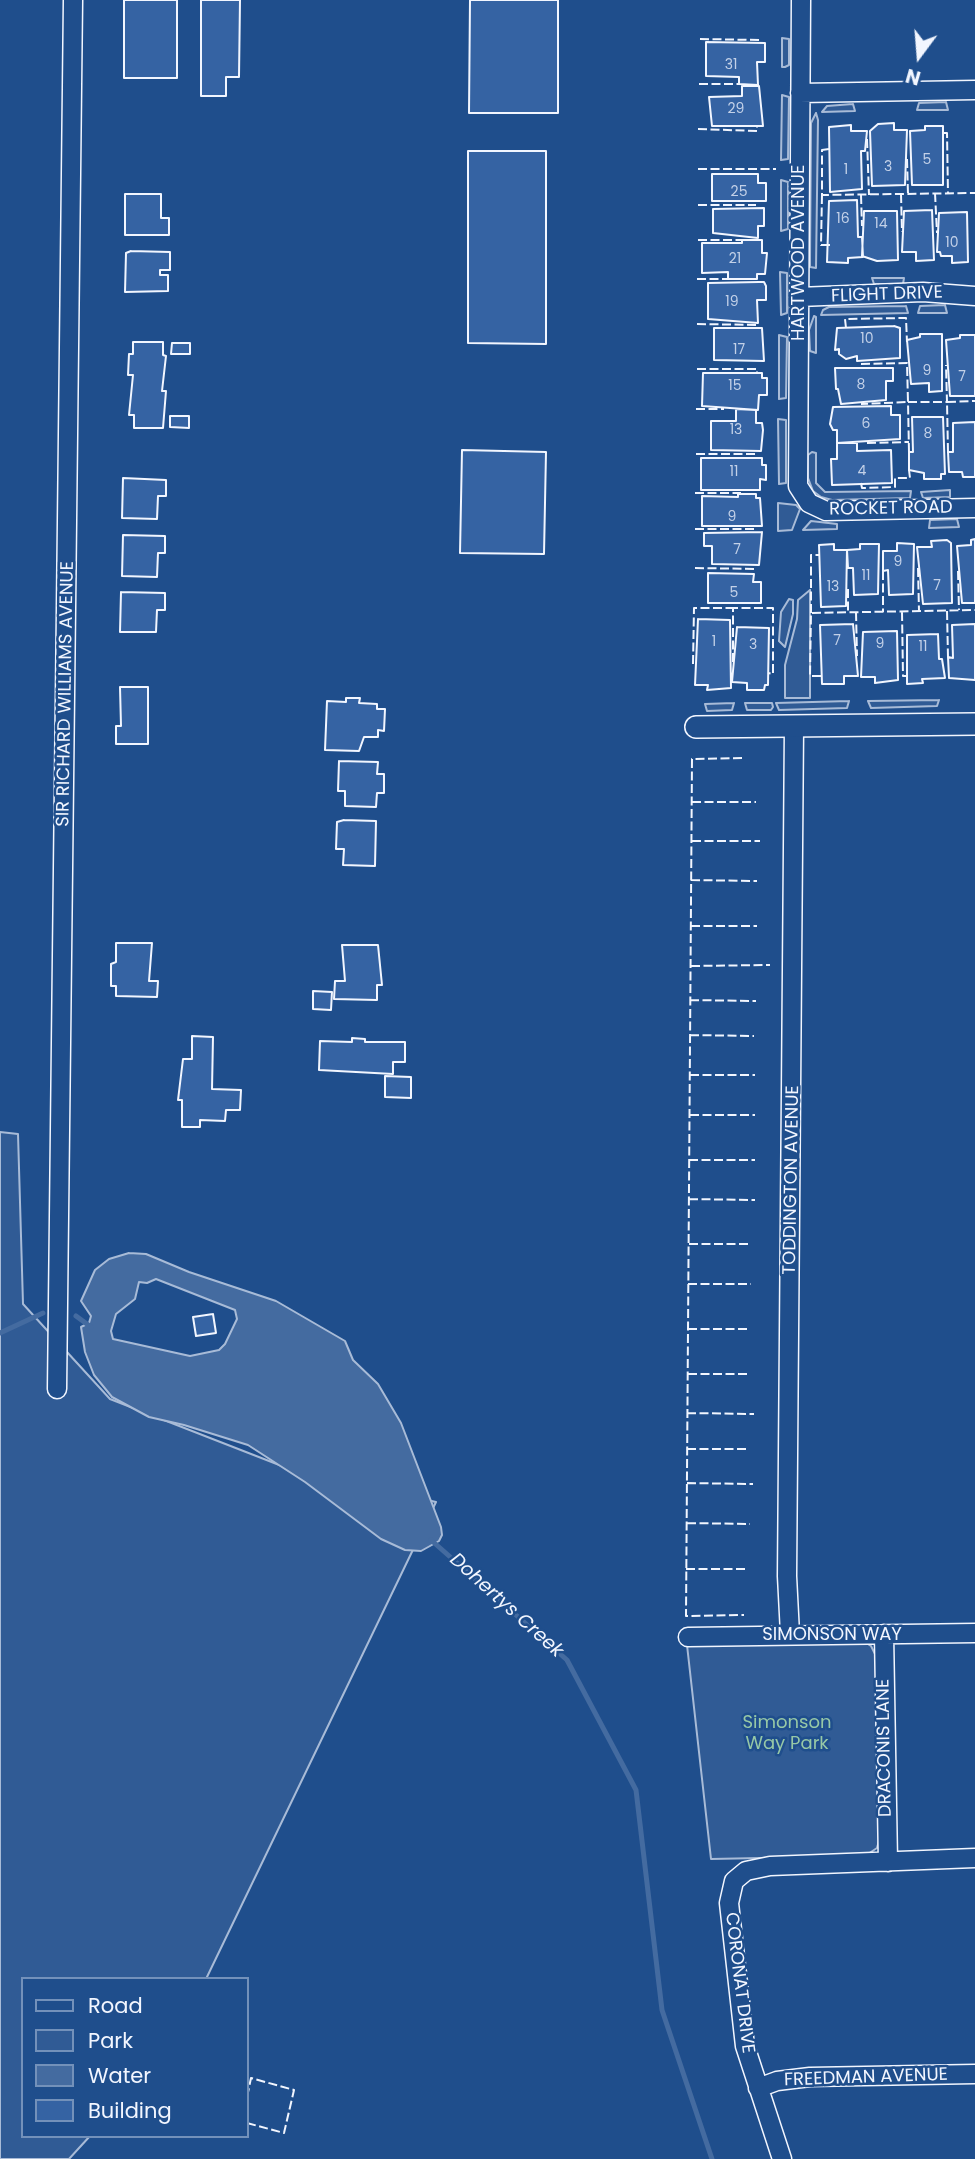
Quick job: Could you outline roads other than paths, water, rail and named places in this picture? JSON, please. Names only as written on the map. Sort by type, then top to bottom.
[{"type":"street","name":"SIR RICHARD WILLIAMS AVENUE","points":[[57,1389],[73,0]]},
{"type":"street","name":"HARTWOOD AVENUE","points":[[801,0],[797,475],[801,492],[809,503]]},
{"type":"street","points":[[800,93],[975,90]]},
{"type":"street","name":"FLIGHT DRIVE","points":[[799,297],[923,292],[975,296]]},
{"type":"street","name":"ROCKET ROAD","points":[[809,503],[826,511],[975,508]]},
{"type":"street","points":[[695,727],[975,724]]},
{"type":"street","name":"TODDINGTON AVENUE","points":[[790,1634],[787,1576],[793,726]]},
{"type":"street","name":"SIMONSON WAY","points":[[688,1637],[975,1633]]},
{"type":"street","name":"DRACONIS LANE","points":[[884,1634],[888,1862]]},
{"type":"street","name":"CORONAT DRIVE","points":[[782,2159],[742,2030],[729,1903],[734,1881],[746,1871],[762,1867],[975,1857]]},
{"type":"street","name":"FREEDMAN AVENUE","points":[[758,2088],[777,2081],[810,2077],[975,2074]]},
{"type":"water","points":[[129,1253],[146,1254],[189,1272],[276,1301],[345,1341],[353,1360],[378,1384],[401,1423],[441,1527],[442,1535],[439,1541],[421,1551],[405,1550],[381,1539],[305,1482],[248,1445],[149,1417],[112,1397],[94,1375],[85,1352],[81,1327],[89,1323],[91,1316],[81,1301],[95,1270],[109,1259]],"holes":[[[156,1279],[235,1310],[237,1319],[225,1344],[219,1350],[190,1356],[113,1339],[111,1331],[116,1314],[135,1299],[139,1282],[147,1283]]]},
{"type":"waterway","name":"Dohertys Creek","points":[[0,1333],[43,1313]]},
{"type":"waterway","name":"Dohertys Creek","points":[[76,1316],[91,1327]]},
{"type":"waterway","name":"Dohertys Creek","points":[[431,1540],[567,1660],[636,1790],[662,2010],[712,2159]]},
{"type":"park label","name":"Simonson Way Park","points":[[787,1733]]}]
